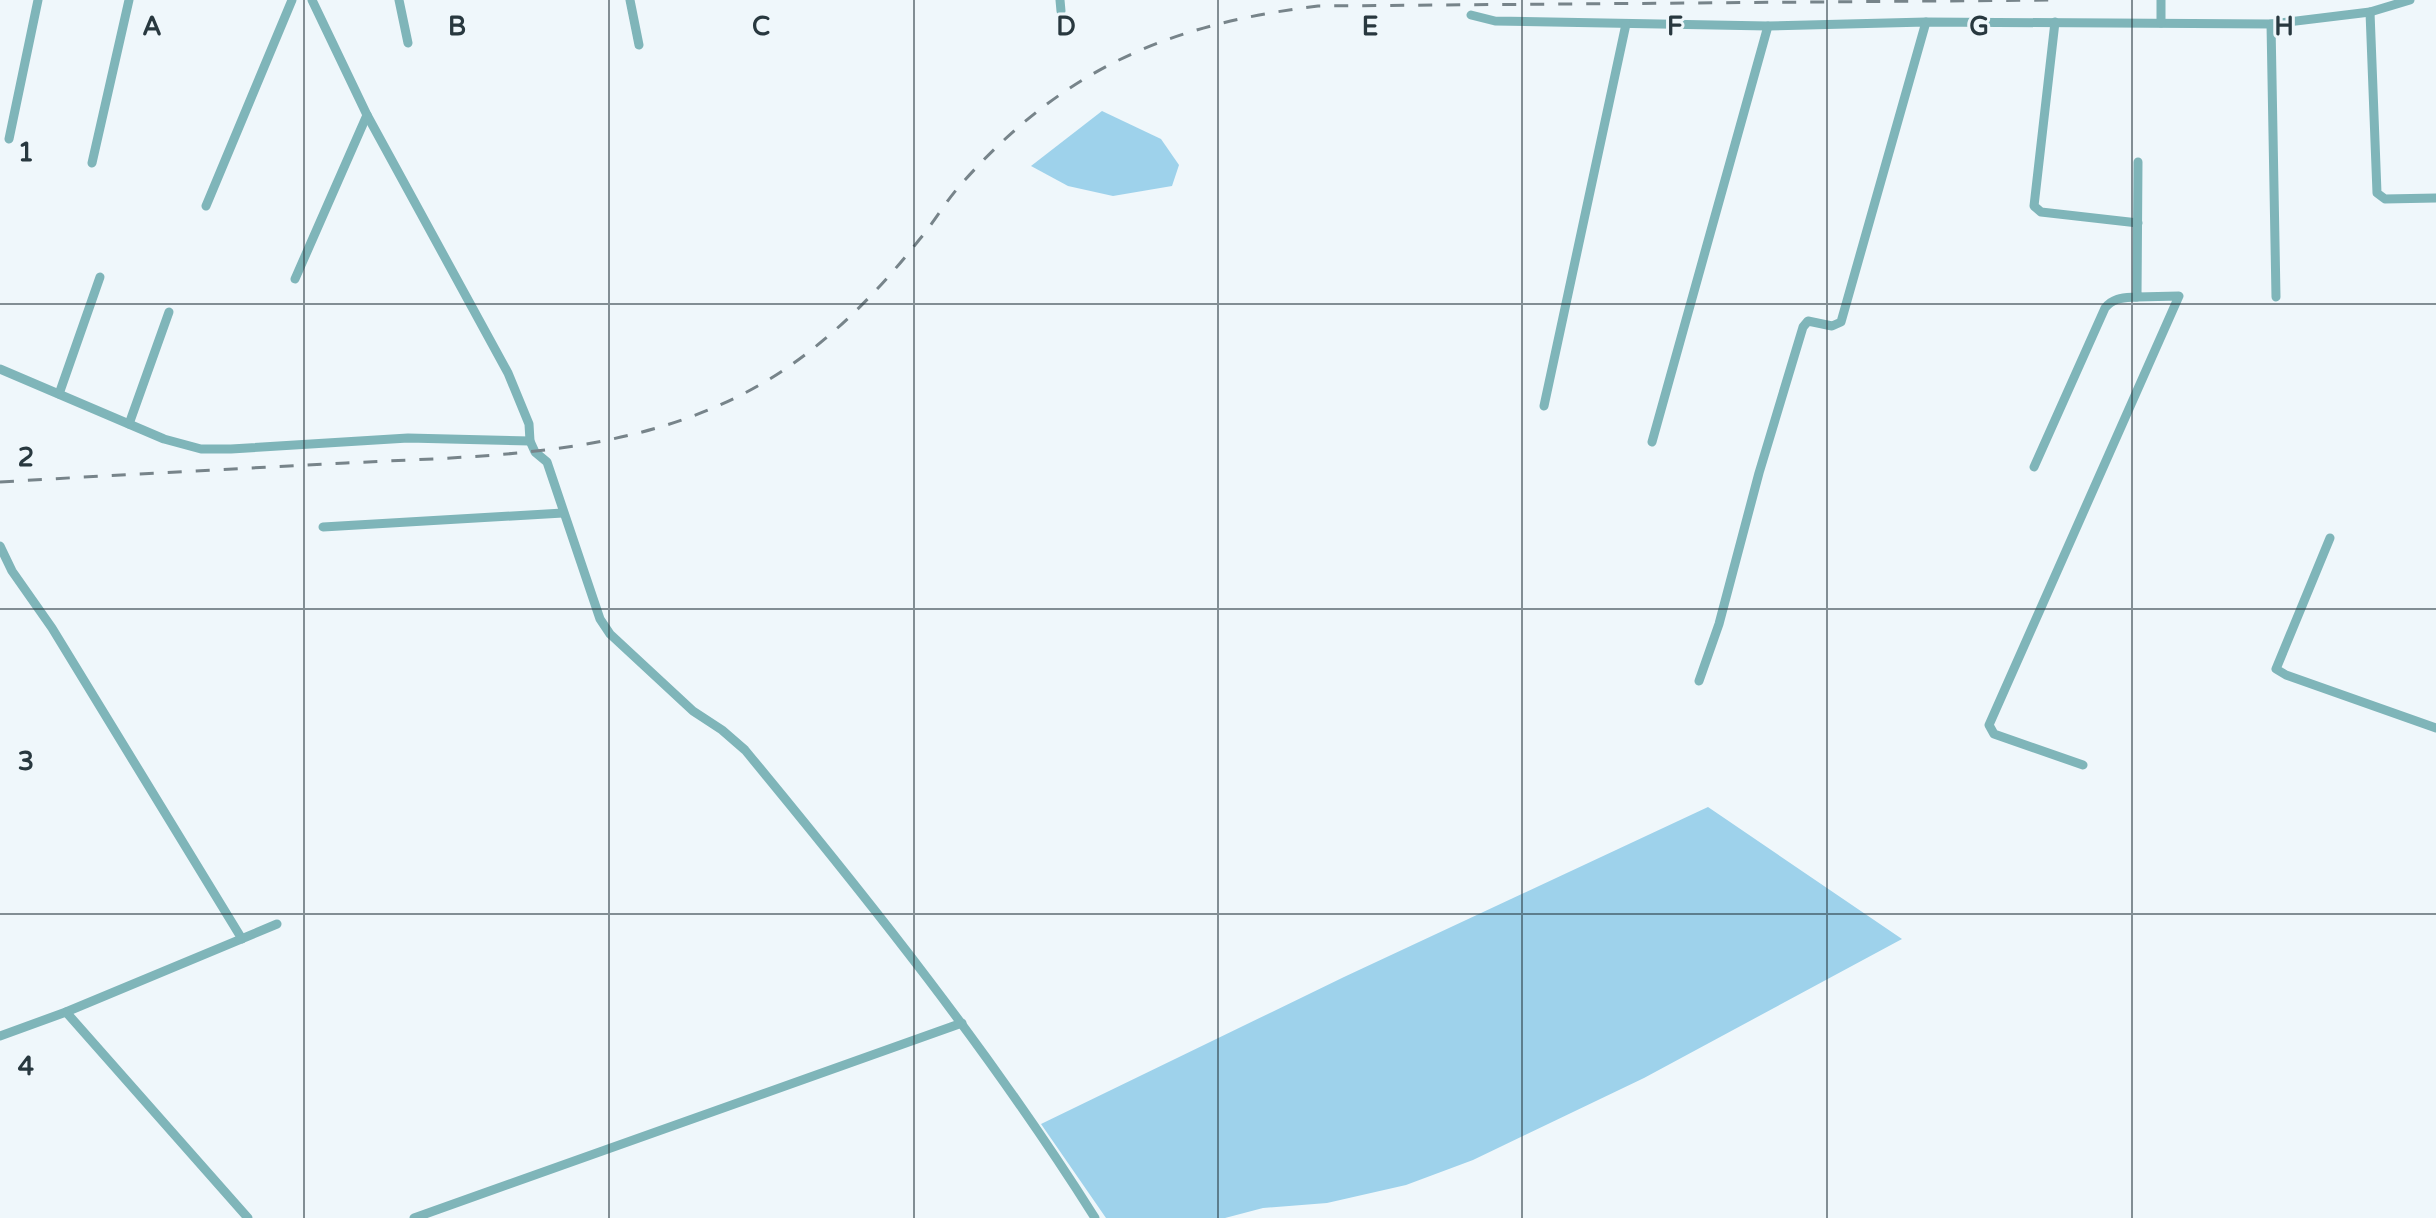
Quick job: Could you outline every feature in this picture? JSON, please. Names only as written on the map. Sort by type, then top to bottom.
[{"type":"street","points":[[9,139],[38,0]]},
{"type":"street","points":[[92,163],[129,0]]},
{"type":"street","points":[[206,206],[292,0]]},
{"type":"street","points":[[312,0],[367,115],[508,373],[529,424],[530,441],[535,452],[547,462],[600,619],[610,634],[693,711],[745,750],[962,1023],[1049,1145],[1095,1218]]},
{"type":"street","points":[[399,0],[408,43]]},
{"type":"street","points":[[630,0],[639,45]]},
{"type":"street","points":[[2161,0],[2161,23]]},
{"type":"street","points":[[1471,15],[1495,21],[1768,26],[1926,22],[2271,24],[2370,12],[2410,0]]},
{"type":"street","points":[[2370,12],[2377,193],[2385,199],[2436,198]]},
{"type":"street","points":[[1699,681],[1719,624],[1759,473],[1803,327],[1808,321],[1832,326],[1841,322],[1926,22]]},
{"type":"street","points":[[2055,22],[2034,206],[2041,212],[2138,223]]},
{"type":"street","points":[[1544,406],[1626,24]]},
{"type":"street","points":[[2271,24],[2276,297]]},
{"type":"street","points":[[1652,442],[1768,26]]},
{"type":"street","points":[[295,279],[367,115]]},
{"type":"street","points":[[2137,297],[2138,162]]},
{"type":"street","points":[[59,394],[100,277]]},
{"type":"street","points":[[2034,467],[2110,301],[2117,298],[2179,296],[1989,725],[1994,734],[2083,765]]},
{"type":"street","points":[[129,424],[169,312]]},
{"type":"street","points":[[0,369],[164,439],[201,449],[408,438],[530,441]]},
{"type":"street","points":[[323,527],[563,513]]},
{"type":"street","points":[[2330,538],[2276,669],[2436,728]]},
{"type":"street","points":[[0,546],[12,571],[52,628],[242,939]]},
{"type":"street","points":[[0,1036],[66,1012],[277,924]]},
{"type":"street","points":[[66,1012],[248,1218]]},
{"type":"street","points":[[414,1218],[962,1023]]},
{"type":"shaded area","points":[[1102,111],[1161,139],[1179,165],[1172,186],[1113,196],[1068,186],[1031,166]]},
{"type":"shaded area","points":[[1708,807],[1902,939],[1644,1078],[1473,1160],[1406,1185],[1327,1203],[1263,1208],[1225,1218],[1106,1218],[1041,1124],[1344,977]]},
{"type":"railway","points":[[0,482],[499,455],[599,442],[696,415],[769,380],[839,327],[900,263],[964,181],[1002,142],[1041,109],[1081,81],[1123,58],[1168,39],[1214,25],[1318,6],[2060,0]]}]
